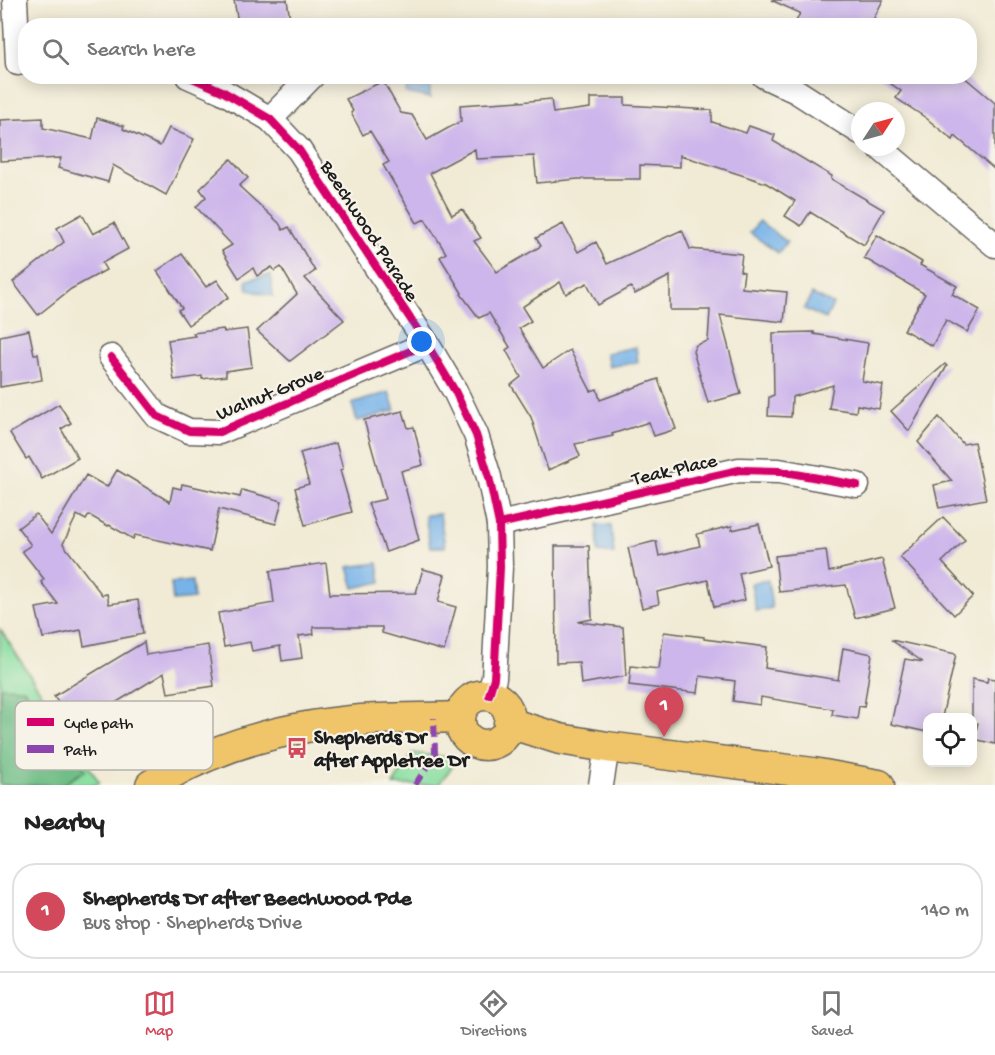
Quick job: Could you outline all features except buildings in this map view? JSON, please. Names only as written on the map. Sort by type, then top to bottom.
[{"type":"main road","points":[[489,695],[502,702],[507,708],[509,723],[507,731],[501,738],[486,745],[470,740],[464,733],[460,717],[462,709],[473,698],[489,695]]},
{"type":"main road","points":[[213,754],[306,727],[377,719],[460,717]]},
{"type":"main road","points":[[509,723],[560,739],[607,747],[813,773],[879,785]]},
{"type":"main road","points":[[152,785],[179,770]]},
{"type":"street","points":[[15,0],[15,63]]},
{"type":"street","name":"Beechwood Parade","points":[[206,84],[270,119],[299,150],[427,344],[455,391],[476,435],[489,477],[499,524],[500,567],[495,663],[489,695]]},
{"type":"street","points":[[270,119],[304,84]]},
{"type":"street","points":[[782,84],[796,90],[851,126]]},
{"type":"street","points":[[890,156],[995,245]]},
{"type":"street","name":"Walnut Grove","points":[[111,357],[157,416],[189,431],[219,432],[427,344]]},
{"type":"street","name":"Teak Place","points":[[499,524],[739,470],[779,471],[857,485]]},
{"type":"street","points":[[601,785],[607,747]]},
{"type":"green space","points":[[0,629],[47,701],[15,701],[15,770],[91,770],[99,782],[96,785],[0,785]]},
{"type":"green space","points":[[0,687],[23,688],[33,701],[15,701],[15,770],[86,770],[62,785],[0,785]]},
{"type":"green space","points":[[412,753],[459,758],[438,785],[393,785]]},
{"type":"water","points":[[407,84],[430,84],[430,98],[406,93]]},
{"type":"water","points":[[759,221],[787,242],[778,253],[750,233]]},
{"type":"water","points":[[271,275],[273,296],[248,290],[246,280]]},
{"type":"water","points":[[812,294],[833,304],[826,319],[804,309]]},
{"type":"water","points":[[636,347],[638,362],[609,367],[606,353]]},
{"type":"water","points":[[389,392],[395,410],[357,421],[352,404]]},
{"type":"water","points":[[440,514],[445,547],[430,547],[425,515]]},
{"type":"water","points":[[597,525],[611,526],[614,554],[598,552]]},
{"type":"water","points":[[378,563],[381,582],[354,588],[348,567]]},
{"type":"water","points":[[768,580],[772,608],[756,611],[751,583]]},
{"type":"water","points":[[192,581],[194,599],[173,601],[171,583]]},
{"type":"marked path","points":[[415,785],[435,754],[434,718]]},
{"type":"cycle path","points":[[206,84],[270,119],[299,150],[427,344],[455,391],[476,435],[489,477],[499,524],[500,567],[495,663],[489,695]]},
{"type":"cycle path","points":[[111,357],[157,416],[189,431],[219,432],[427,344]]},
{"type":"cycle path","points":[[499,524],[739,470],[779,471],[857,485]]},
{"type":"place","name":"Shepherds Dr after Beechwood Pde","points":[[664,737]]},
{"type":"place","name":"Shepherds Dr after Appletree Dr","points":[[297,748]]}]
